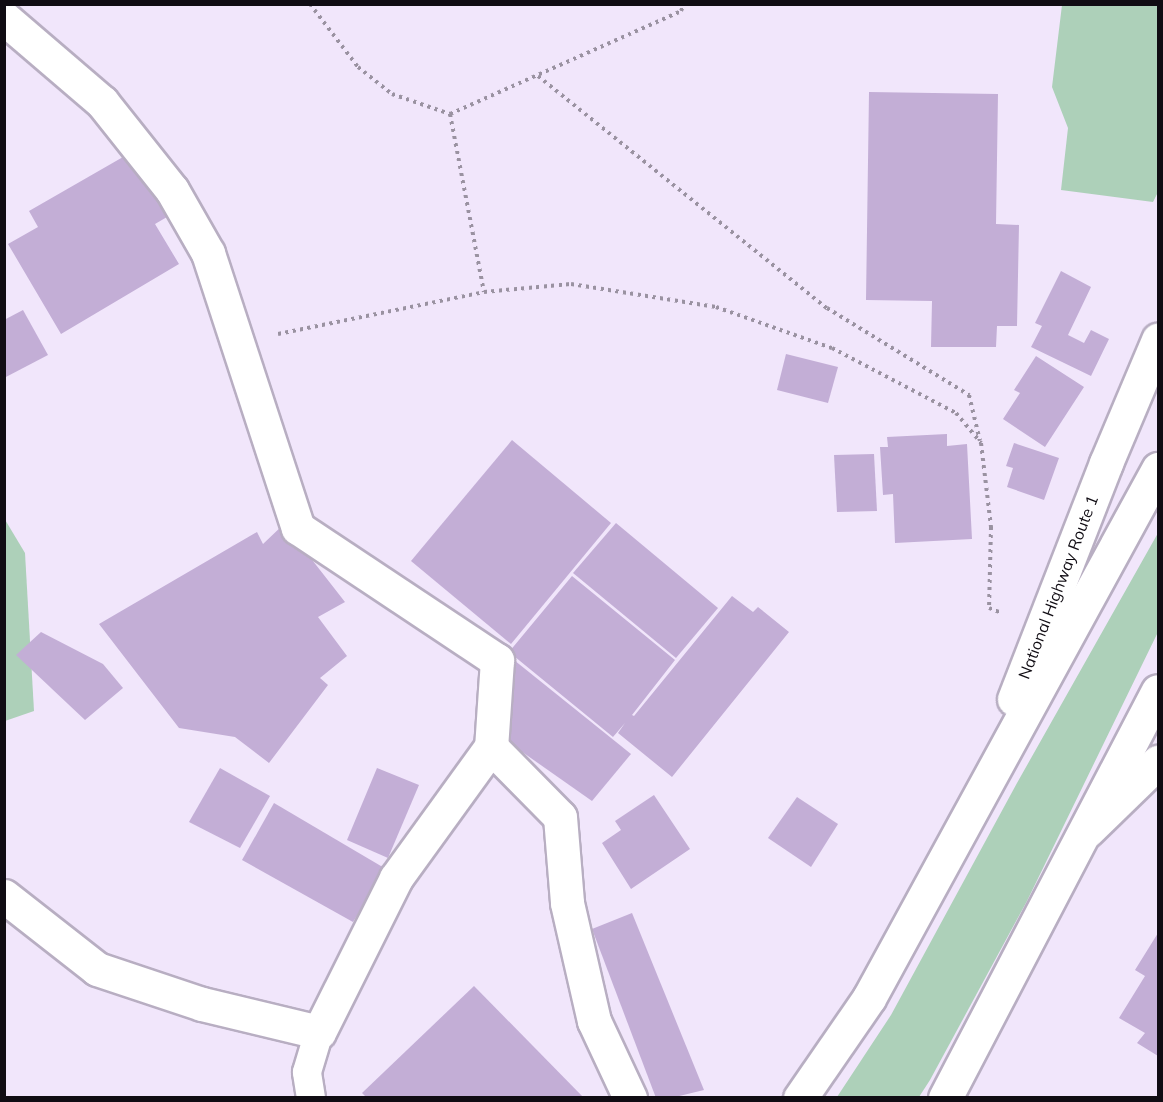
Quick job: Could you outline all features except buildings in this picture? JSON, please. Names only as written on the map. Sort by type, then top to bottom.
[{"type":"main road","points":[[4,18],[102,102],[172,190],[208,253],[298,528],[497,660],[492,747],[396,878],[319,1032],[202,1004],[98,969],[4,896]]},
{"type":"main road","name":"National Highway Route 1","points":[[960,835],[1106,463],[1158,340]]},
{"type":"main road","name":"National Highway Route 1","points":[[800,1098],[869,998],[1158,469]]},
{"type":"main road","points":[[945,1098],[1158,691]]},
{"type":"main road","points":[[492,747],[560,817],[567,903],[594,1021],[630,1098]]},
{"type":"main road","points":[[1086,832],[1158,762]]},
{"type":"lane","points":[[311,1098],[307,1072],[319,1032]]},
{"type":"path","points":[[310,4],[358,67],[392,94],[450,114],[681,11],[684,4]]},
{"type":"path","points":[[538,76],[827,308],[969,395],[981,443],[991,527],[989,608],[1040,632]]},
{"type":"path","points":[[450,114],[484,292]]},
{"type":"path","points":[[236,342],[484,292],[571,284],[716,307],[832,348],[956,413],[981,443]]},
{"type":"green space","points":[[1062,5],[1158,5],[1158,192],[1153,202],[1061,190],[1068,128],[1052,87]]},
{"type":"green space","points":[[4,518],[25,553],[34,711],[5,721]]},
{"type":"green space","points":[[1158,533],[1158,632],[1027,901],[930,1080],[919,1097],[837,1097],[891,1015],[1017,783]]}]
